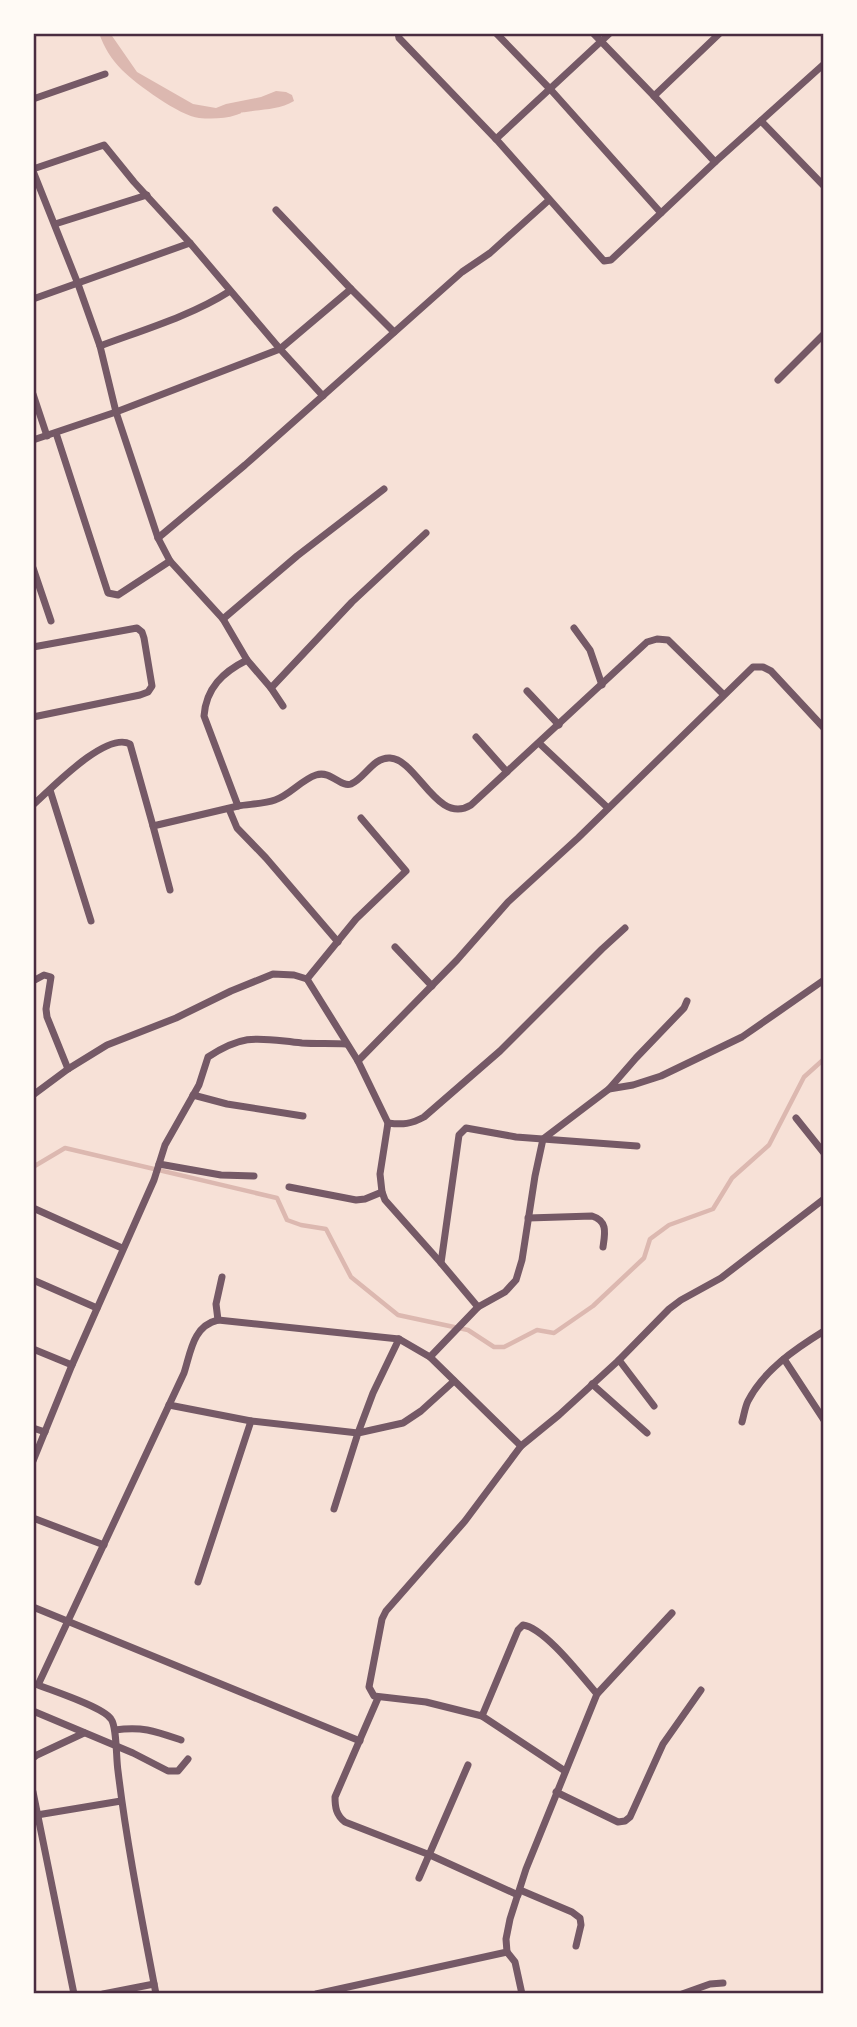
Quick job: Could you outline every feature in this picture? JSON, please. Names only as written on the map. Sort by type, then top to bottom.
[{"type":"street","points":[[398,33],[399,38],[496,139],[601,260],[607,262],[824,64]]},
{"type":"street","points":[[496,33],[661,213]]},
{"type":"street","points":[[593,33],[715,162]]},
{"type":"street","points":[[496,139],[610,33]]},
{"type":"street","points":[[654,96],[720,33]]},
{"type":"street","points":[[33,99],[105,74]]},
{"type":"street","points":[[761,121],[824,186]]},
{"type":"street","points":[[283,706],[247,660],[223,619],[170,561],[158,538],[116,412],[100,346],[33,170],[104,145],[323,396]]},
{"type":"street","points":[[55,224],[147,195]]},
{"type":"street","points":[[158,538],[462,272],[490,253],[549,200]]},
{"type":"street","points":[[276,209],[394,332]]},
{"type":"street","points":[[33,299],[190,243]]},
{"type":"street","points":[[33,440],[116,412],[280,349],[351,289]]},
{"type":"street","points":[[100,346],[213,302],[230,291]]},
{"type":"street","points":[[778,380],[824,334]]},
{"type":"street","points":[[33,394],[47,436]]},
{"type":"street","points":[[55,433],[108,593],[118,595],[170,561]]},
{"type":"street","points":[[223,619],[384,489]]},
{"type":"street","points":[[271,688],[352,602],[425,533]]},
{"type":"street","points":[[33,568],[51,621]]},
{"type":"street","points":[[33,647],[138,628],[144,638],[152,686],[148,692],[140,695],[33,717]]},
{"type":"street","points":[[574,628],[590,650],[602,685]]},
{"type":"street","points":[[153,826],[237,806],[276,800],[319,774],[330,775],[345,785],[351,784],[377,761],[387,757],[396,759],[405,766],[443,804],[454,810],[463,810],[647,642],[657,639],[668,640],[723,694]]},
{"type":"street","points":[[237,806],[204,716],[205,703],[214,685],[232,667],[247,660]]},
{"type":"street","points":[[358,1061],[432,986],[508,902],[753,667],[764,667],[771,671],[824,728]]},
{"type":"street","points":[[527,691],[559,725]]},
{"type":"street","points":[[476,737],[507,772]]},
{"type":"street","points":[[33,805],[86,759],[110,744],[126,741],[130,744],[170,890]]},
{"type":"street","points":[[538,743],[608,808]]},
{"type":"street","points":[[50,790],[91,921]]},
{"type":"street","points":[[229,809],[237,828],[338,942]]},
{"type":"street","points":[[307,979],[356,919],[406,872],[361,818]]},
{"type":"street","points":[[388,1122],[410,1124],[424,1117],[500,1051],[625,928]]},
{"type":"street","points":[[395,947],[432,986]]},
{"type":"street","points":[[33,1095],[107,1045],[176,1018],[230,991],[273,974],[307,979],[358,1061],[388,1122],[381,1169],[382,1192],[388,1205],[478,1307]]},
{"type":"street","points":[[33,981],[44,975],[51,977],[46,1013],[68,1069]]},
{"type":"street","points":[[609,1089],[661,1076],[742,1037],[824,980]]},
{"type":"street","points":[[430,1357],[478,1307],[505,1292],[516,1280],[522,1260],[534,1176],[543,1139],[609,1089],[684,1008],[687,1001]]},
{"type":"street","points":[[33,1461],[153,1180],[169,1136],[199,1084],[208,1057],[243,1039],[271,1038],[303,1043],[346,1044]]},
{"type":"street","points":[[193,1095],[227,1104],[303,1116]]},
{"type":"street","points":[[796,1118],[824,1153]]},
{"type":"street","points":[[441,1263],[459,1135],[466,1128],[516,1137],[637,1146]]},
{"type":"street","points":[[158,1166],[221,1175],[254,1176]]},
{"type":"street","points":[[289,1186],[356,1200],[382,1192]]},
{"type":"street","points":[[565,1771],[482,1716],[426,1702],[378,1698],[372,1694],[369,1687],[382,1619],[386,1611],[465,1521],[521,1446],[619,1360],[669,1309],[721,1278],[824,1199]]},
{"type":"street","points":[[33,1208],[122,1248]]},
{"type":"street","points":[[528,1218],[597,1218],[604,1226],[603,1247]]},
{"type":"street","points":[[218,1320],[216,1308],[222,1277]]},
{"type":"street","points":[[33,1280],[97,1308]]},
{"type":"street","points":[[156,1994],[121,1801],[115,1730],[111,1718],[99,1709],[36,1684],[69,1622],[184,1373],[200,1329],[218,1320],[399,1339],[430,1357],[521,1446]]},
{"type":"street","points":[[742,1422],[747,1402],[765,1374],[824,1331]]},
{"type":"street","points":[[334,1509],[373,1393],[399,1339]]},
{"type":"street","points":[[33,1349],[72,1365]]},
{"type":"street","points":[[784,1359],[824,1420]]},
{"type":"street","points":[[619,1360],[654,1406]]},
{"type":"street","points":[[169,1405],[251,1421],[358,1433],[402,1423],[421,1411],[454,1381]]},
{"type":"street","points":[[592,1384],[647,1433]]},
{"type":"street","points":[[198,1582],[251,1421]]},
{"type":"street","points":[[33,1427],[45,1432]]},
{"type":"street","points":[[33,1518],[104,1545]]},
{"type":"street","points":[[33,1607],[360,1741]]},
{"type":"street","points":[[522,1994],[515,1962],[507,1952],[506,1939],[519,1892],[556,1792],[597,1694],[672,1613]]},
{"type":"street","points":[[482,1716],[518,1629],[523,1625],[529,1625],[552,1643],[597,1694]]},
{"type":"street","points":[[556,1792],[618,1822],[625,1821],[630,1817],[663,1744],[701,1690]]},
{"type":"street","points":[[378,1698],[335,1797],[340,1818],[572,1912],[580,1918],[581,1925],[576,1945]]},
{"type":"street","points":[[33,1711],[133,1753],[168,1771],[178,1771],[188,1759]]},
{"type":"street","points":[[115,1730],[143,1728],[181,1740]]},
{"type":"street","points":[[33,1758],[84,1733]]},
{"type":"street","points":[[419,1878],[468,1765]]},
{"type":"street","points":[[33,1792],[74,1994]]},
{"type":"street","points":[[37,1815],[121,1801]]},
{"type":"street","points":[[316,1994],[507,1952]]},
{"type":"street","points":[[681,1994],[710,1984],[723,1983]]},
{"type":"street","points":[[103,1994],[154,1984]]},
{"type":"shaded area","points":[[99,33],[110,33],[137,72],[193,104],[216,108],[276,91],[292,95],[294,101],[277,108],[242,112],[227,117],[208,119],[191,116],[159,99],[129,76],[111,57]]},
{"type":"waterway","points":[[33,1167],[65,1148],[277,1198],[287,1220],[326,1229],[351,1277],[398,1315],[468,1330],[494,1347],[504,1347],[537,1330],[554,1333],[593,1306],[644,1258],[650,1239],[669,1225],[713,1209],[732,1178],[769,1145],[804,1077],[824,1059]]}]
